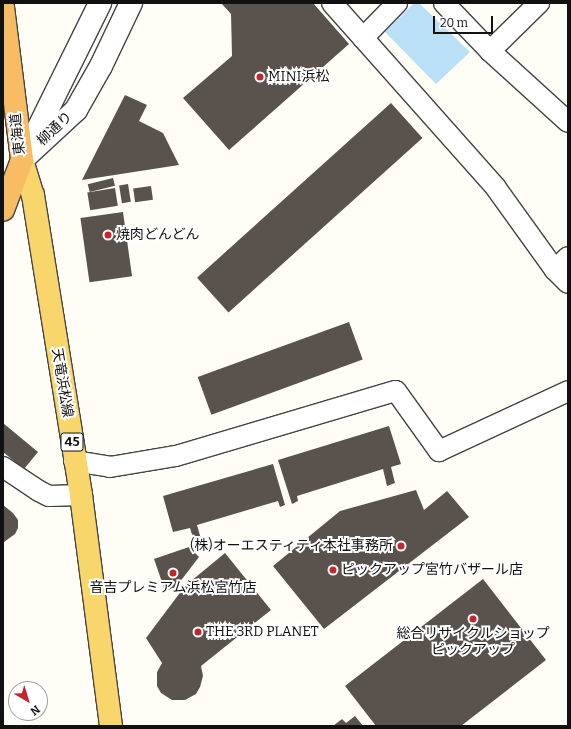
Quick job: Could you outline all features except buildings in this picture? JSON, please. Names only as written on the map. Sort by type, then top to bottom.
[{"type":"highway","name":"東海道","points":[[3,7],[22,160],[3,210]]},
{"type":"main road","name":"天竜浜松線","points":[[22,160],[33,195],[74,460],[81,495],[111,726]]},
{"type":"street","name":"柳通り","points":[[22,160],[100,3]]},
{"type":"street","name":"柳通り","points":[[22,160],[76,110],[101,66],[131,3]]},
{"type":"street","points":[[332,3],[496,188],[564,270]]},
{"type":"street","points":[[363,38],[397,3]]},
{"type":"street","points":[[444,3],[490,51],[568,122]]},
{"type":"street","points":[[490,51],[539,3]]},
{"type":"street","points":[[74,460],[110,468],[176,456],[396,391],[439,451],[568,391]]},
{"type":"street","points":[[3,467],[39,492],[49,496],[81,495]]},
{"type":"water","points":[[414,3],[419,3],[470,52],[436,84],[385,32]]},
{"type":"place","name":"MINI浜松","points":[[260,77]]},
{"type":"place","name":"焼肉どんどん","points":[[108,235]]},
{"type":"place","name":"(株)オーエスティティ本社事務所","points":[[401,546]]},
{"type":"place","name":"ピックアップ宮竹バザール店","points":[[333,570]]},
{"type":"place","name":"音吉プレミアム浜松宮竹店","points":[[173,573]]},
{"type":"place","name":"総合リサイクルショップ ピックアップ","points":[[473,619]]},
{"type":"place","name":"THE 3RD PLANET","points":[[198,632]]}]
